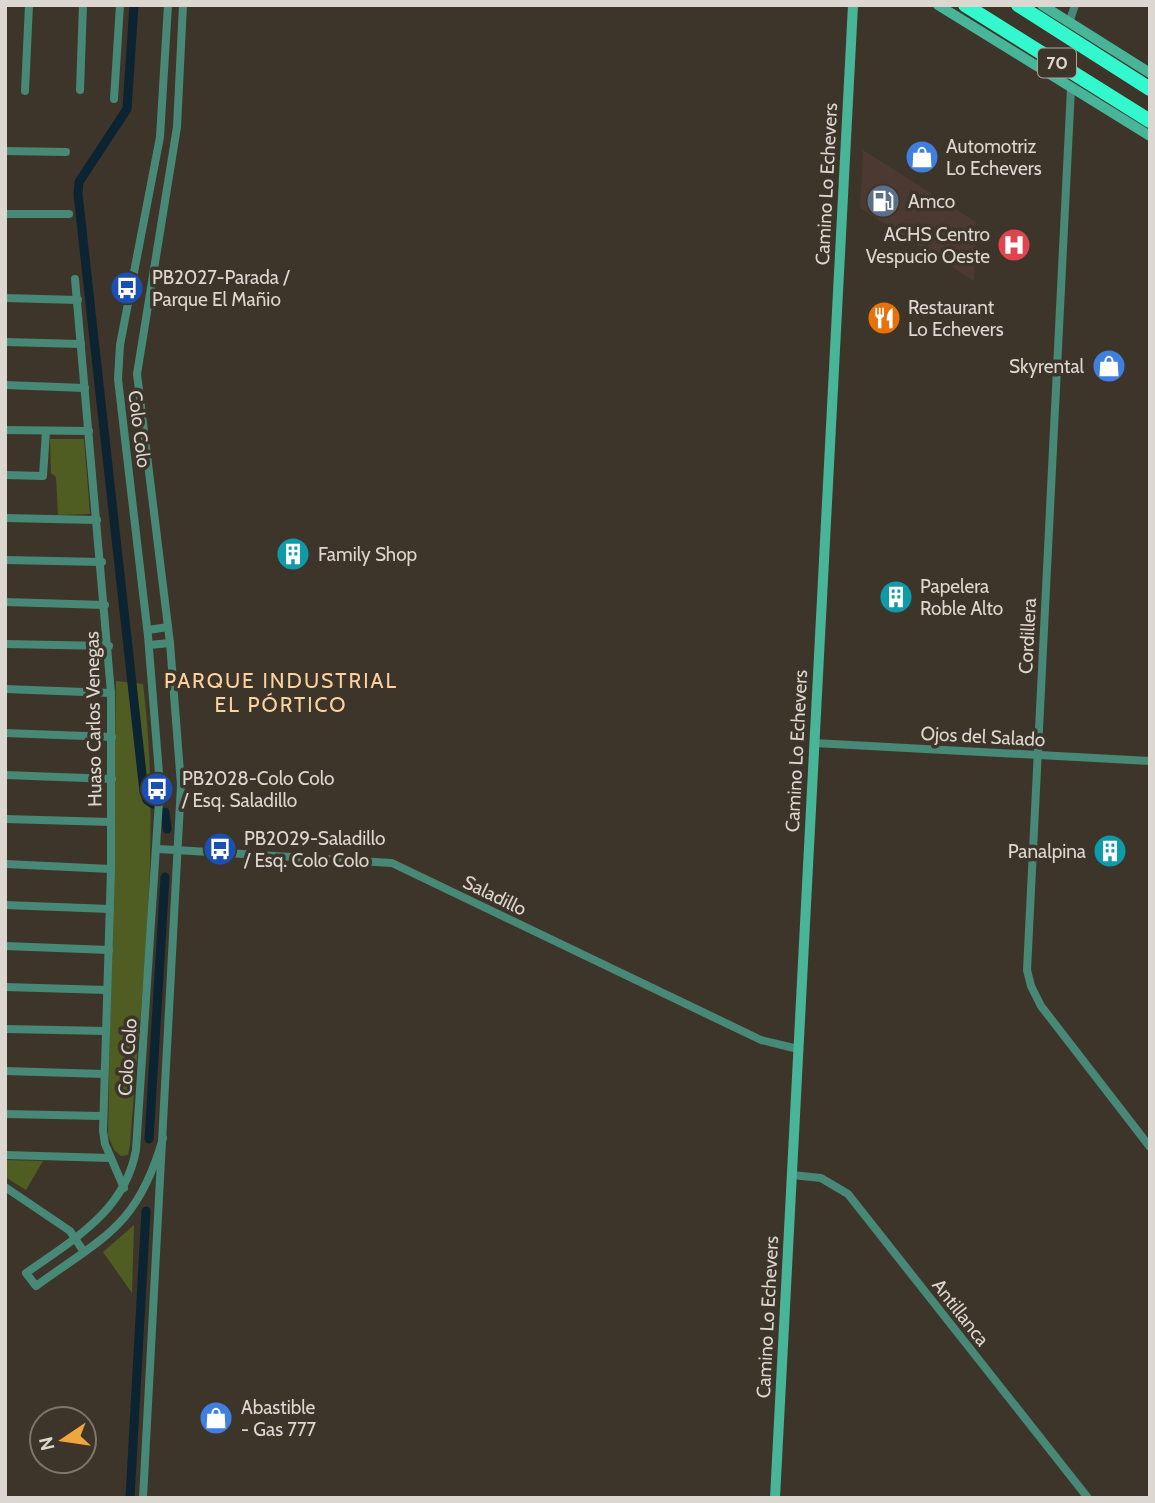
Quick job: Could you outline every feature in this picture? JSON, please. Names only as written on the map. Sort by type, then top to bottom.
[{"type":"highway","name":"70","points":[[965,5],[1150,121]]},
{"type":"highway","name":"70","points":[[1018,5],[1150,89]]},
{"type":"main road","name":"Camino Lo Echevers","points":[[775,1498],[853,5]]},
{"type":"main road","points":[[938,5],[1150,136]]},
{"type":"main road","points":[[1042,5],[1150,73]]},
{"type":"street","points":[[25,91],[29,5]]},
{"type":"street","points":[[80,90],[83,5]]},
{"type":"street","points":[[114,99],[120,5]]},
{"type":"street","name":"Colo Colo","points":[[163,1138],[153,1174],[139,1200],[118,1226],[36,1286],[26,1273],[102,1217],[124,1188],[134,1159],[158,849],[159,736],[118,379],[120,345],[160,136],[168,5]]},
{"type":"street","name":"Colo Colo","points":[[143,1498],[181,785],[170,643],[137,374],[177,127],[183,5]]},
{"type":"street","points":[[1069,23],[1075,5]]},
{"type":"street","points":[[167,20],[173,28],[182,30]]},
{"type":"street","name":"Cordillera","points":[[1071,88],[1027,961],[1031,986],[1041,1006],[1150,1147]]},
{"type":"street","points":[[5,151],[66,152]]},
{"type":"street","points":[[5,214],[69,214]]},
{"type":"street","points":[[144,219],[161,222]]},
{"type":"street","points":[[141,234],[158,237]]},
{"type":"street","name":"Huaso Carlos Venegas","points":[[75,279],[102,562],[111,693],[111,869],[102,1116],[104,1143],[124,1188]]},
{"type":"street","points":[[5,298],[78,300]]},
{"type":"street","points":[[5,342],[81,344]]},
{"type":"street","points":[[5,385],[85,387]]},
{"type":"street","points":[[5,430],[89,432]]},
{"type":"street","points":[[5,475],[43,476],[46,431]]},
{"type":"street","points":[[5,517],[97,520]]},
{"type":"street","points":[[5,560],[102,562]]},
{"type":"street","points":[[5,602],[105,605]]},
{"type":"street","points":[[148,630],[168,627]]},
{"type":"street","points":[[149,645],[170,643]]},
{"type":"street","points":[[5,644],[109,646]]},
{"type":"street","points":[[5,690],[111,693]]},
{"type":"street","points":[[5,733],[112,737]]},
{"type":"street","name":"Ojos del Salado","points":[[814,743],[1150,761]]},
{"type":"street","points":[[5,775],[112,779]]},
{"type":"street","points":[[5,819],[111,822]]},
{"type":"street","name":"Saladillo","points":[[158,849],[392,863],[761,1040],[798,1049]]},
{"type":"street","points":[[5,864],[111,869]]},
{"type":"street","points":[[5,905],[110,909]]},
{"type":"street","points":[[5,946],[108,950]]},
{"type":"street","points":[[5,987],[107,990]]},
{"type":"street","points":[[5,1029],[106,1031]]},
{"type":"street","points":[[5,1071],[104,1074]]},
{"type":"street","points":[[5,1114],[102,1116]]},
{"type":"street","points":[[5,1155],[110,1158],[118,1163],[134,1159]]},
{"type":"street","name":"Antillanca","points":[[792,1175],[821,1178],[848,1194],[1088,1498]]},
{"type":"street","points":[[5,1187],[76,1238],[84,1252]]},
{"type":"street","points":[[139,1200],[151,1200],[159,1205]]},
{"type":"shaded area","points":[[863,150],[976,222],[974,281],[860,208]]},
{"type":"green space","points":[[50,439],[84,439],[90,514],[58,515],[56,477],[51,473]]},
{"type":"green space","points":[[116,681],[143,684],[151,799],[148,914],[130,1145],[128,1155],[121,1156],[114,1150],[108,1135]]},
{"type":"green space","points":[[5,1160],[43,1161],[26,1190],[5,1177]]},
{"type":"green space","points":[[134,1225],[132,1293],[103,1252]]},
{"type":"waterway","points":[[134,5],[127,109],[79,182],[78,194],[144,792],[147,800],[153,804]]},
{"type":"waterway","points":[[165,812],[167,829]]},
{"type":"waterway","points":[[149,1139],[165,877]]},
{"type":"waterway","points":[[130,1498],[146,1211]]},
{"type":"place","name":"Automotriz Lo Echevers","points":[[922,157]]},
{"type":"place","name":"Amco","points":[[883,201]]},
{"type":"place","name":"ACHS Centro Vespucio Oeste","points":[[1014,245]]},
{"type":"place","name":"PB2027-Parada / Parque El Mañio","points":[[127,288]]},
{"type":"place","name":"Restaurant Lo Echevers","points":[[884,318]]},
{"type":"place","name":"Skyrental","points":[[1109,366]]},
{"type":"place","name":"Family Shop","points":[[293,554]]},
{"type":"place","name":"Papelera Roble Alto","points":[[896,597]]},
{"type":"place","name":"PB2028-Colo Colo / Esq. Saladillo","points":[[157,789]]},
{"type":"place","name":"PB2029-Saladillo / Esq. Colo Colo","points":[[220,849]]},
{"type":"place","name":"Panalpina","points":[[1110,851]]},
{"type":"place","name":"Abastible - Gas 777","points":[[216,1418]]},
{"type":"district","name":"PARQUE INDUSTRIAL EL PÓRTICO","points":[[281,693]]}]
